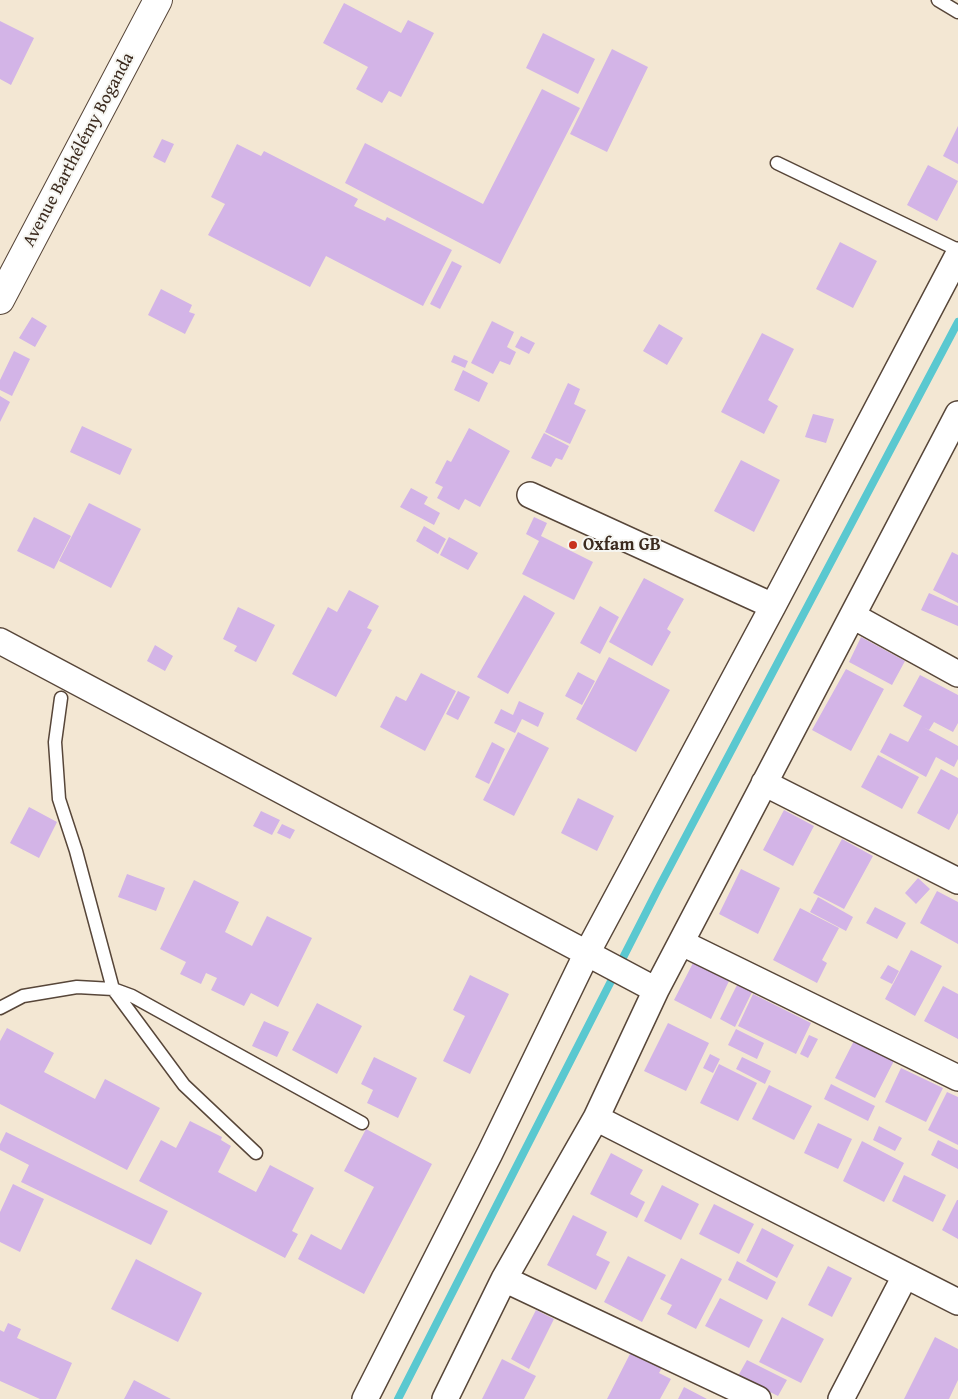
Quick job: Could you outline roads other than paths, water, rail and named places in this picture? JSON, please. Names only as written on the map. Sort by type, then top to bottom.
[{"type":"main road","name":"Avenue Barthélémy Boganda","points":[[0,300],[158,0]]},
{"type":"street","points":[[364,1399],[490,1153],[587,953],[958,255]]},
{"type":"street","points":[[445,1399],[504,1280],[596,1118],[656,990],[958,414]]},
{"type":"street","points":[[530,495],[773,606]]},
{"type":"street","points":[[853,616],[958,674]]},
{"type":"street","points":[[0,641],[656,990]]},
{"type":"street","points":[[764,783],[958,881]]},
{"type":"street","points":[[682,943],[958,1078]]},
{"type":"street","points":[[596,1118],[958,1302]]},
{"type":"street","points":[[841,1399],[905,1276]]},
{"type":"street","points":[[504,1280],[758,1399]]},
{"type":"lane","points":[[938,0],[958,12]]},
{"type":"lane","points":[[777,163],[958,250]]},
{"type":"lane","points":[[61,698],[55,742],[59,799],[76,851],[112,989],[184,1085],[256,1153]]},
{"type":"lane","points":[[0,1008],[23,996],[77,987],[112,989],[132,996],[362,1123]]},
{"type":"waterway","points":[[398,1399],[658,889],[958,322]]},
{"type":"place","name":"Oxfam GB","points":[[573,545]]}]
